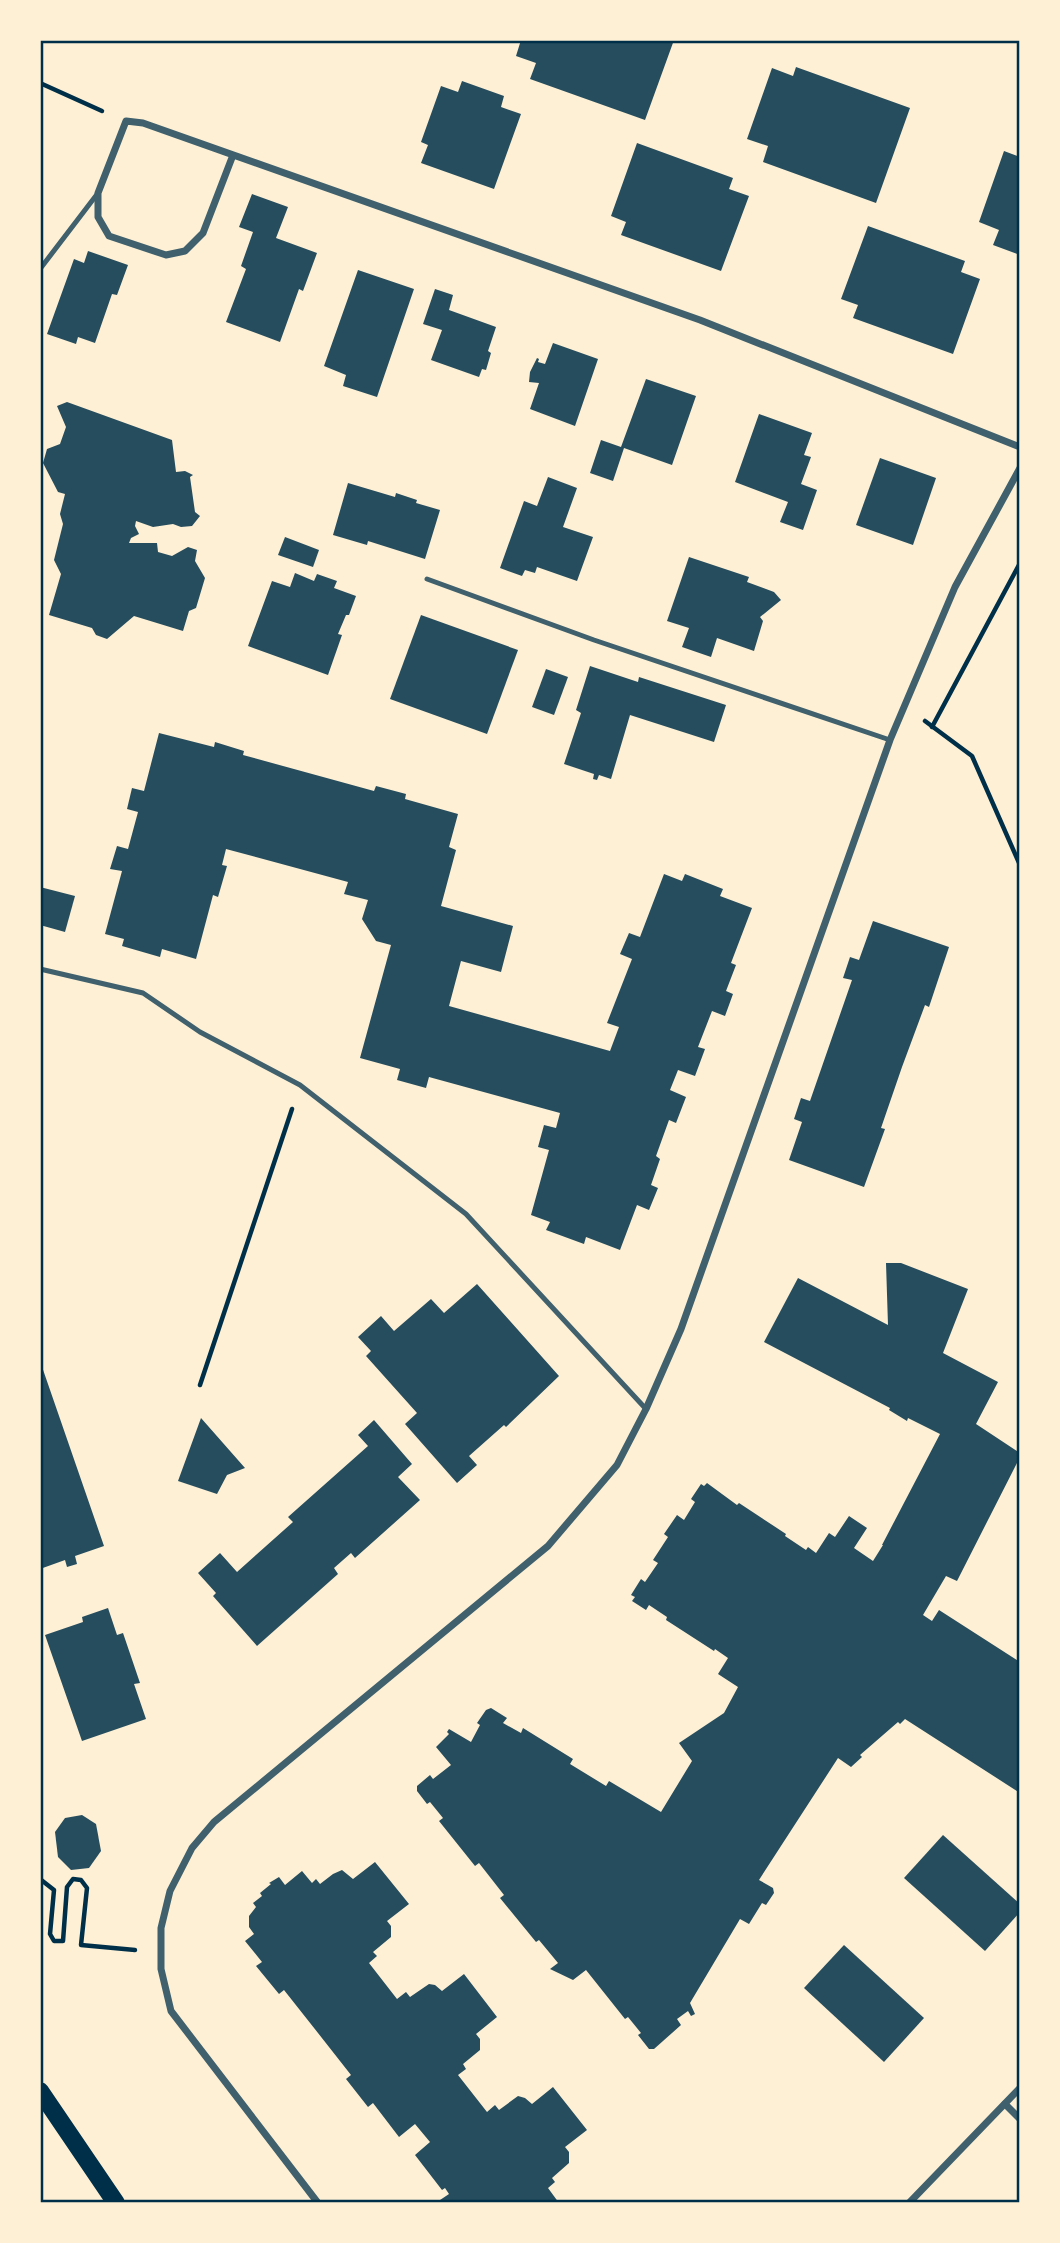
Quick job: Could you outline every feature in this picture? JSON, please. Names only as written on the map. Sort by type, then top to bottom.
[{"type":"main road","points":[[40,2091],[116,2203]]},
{"type":"street","points":[[233,155],[203,233],[185,251],[166,255],[110,236],[98,217],[98,193],[126,121],[143,123],[700,320],[1020,447]]},
{"type":"street","points":[[318,2203],[171,2011],[160,1969],[159,1952],[161,1928],[170,1891],[192,1848],[214,1822],[548,1546],[617,1465],[646,1409],[681,1329],[890,740],[955,587],[1020,468]]},
{"type":"street","points":[[909,2203],[1020,2088]]},
{"type":"street","points":[[1005,2104],[1020,2119]]},
{"type":"lane","points":[[40,269],[98,193]]},
{"type":"lane","points":[[427,579],[594,640],[890,740]]},
{"type":"lane","points":[[40,969],[143,993],[200,1032],[300,1085],[466,1214],[646,1409]]},
{"type":"path","points":[[40,83],[126,121]]},
{"type":"path","points":[[1020,563],[932,727],[972,756],[1020,865]]},
{"type":"path","points":[[200,1385],[300,1085]]},
{"type":"path","points":[[40,1879],[54,1890],[50,1934],[54,1941],[63,1941],[67,1887],[73,1879],[81,1880],[87,1888],[81,1945],[159,1952]]},
{"type":"building","points":[[521,40],[674,40],[645,120],[530,79],[536,63],[516,56]]},
{"type":"building","points":[[796,67],[910,108],[876,203],[763,162],[768,146],[747,139],[772,68],[793,76]]},
{"type":"building","points":[[462,81],[504,96],[501,107],[521,114],[494,189],[421,163],[428,145],[421,142],[441,86],[458,92]]},
{"type":"building","points":[[637,143],[733,178],[729,189],[749,196],[721,271],[621,235],[626,222],[611,216]]},
{"type":"building","points":[[1004,151],[1020,157],[1020,255],[993,245],[999,230],[979,222]]},
{"type":"building","points":[[252,194],[288,207],[276,238],[317,253],[303,291],[299,289],[280,342],[226,322],[246,269],[241,266],[253,232],[239,227]]},
{"type":"building","points":[[868,226],[965,261],[961,272],[980,279],[953,354],[853,318],[858,305],[841,299]]},
{"type":"building","points":[[88,251],[128,265],[117,295],[112,294],[95,343],[78,337],[76,344],[47,334],[74,259],[84,263]]},
{"type":"building","points":[[358,270],[414,289],[377,397],[343,386],[346,375],[324,366]]},
{"type":"building","points":[[435,289],[453,295],[449,310],[496,327],[488,351],[491,353],[486,370],[482,369],[479,377],[431,360],[442,330],[423,324]]},
{"type":"building","points":[[553,343],[598,359],[575,426],[530,409],[539,383],[529,382],[530,372],[537,358],[538,362],[545,364]]},
{"type":"building","points":[[646,379],[696,396],[672,465],[624,448],[613,481],[590,473],[601,440],[621,447]]},
{"type":"building","points":[[67,402],[172,440],[176,472],[185,471],[193,475],[190,477],[195,512],[200,516],[192,526],[181,527],[173,524],[153,527],[136,521],[139,534],[131,538],[129,543],[157,543],[158,552],[172,556],[188,547],[197,550],[195,561],[205,578],[196,608],[189,611],[183,631],[134,616],[107,639],[96,635],[92,628],[49,615],[61,574],[54,560],[63,524],[60,514],[65,494],[58,492],[43,463],[47,449],[60,444],[66,427],[57,406]]},
{"type":"building","points":[[759,414],[812,433],[804,455],[811,457],[801,484],[817,490],[803,530],[780,522],[788,502],[735,482]]},
{"type":"building","points":[[880,458],[936,478],[913,545],[856,525]]},
{"type":"building","points":[[548,477],[577,488],[563,527],[593,537],[577,581],[537,567],[535,573],[525,570],[522,576],[500,568],[524,501],[537,506]]},
{"type":"building","points":[[348,483],[395,497],[396,493],[417,500],[416,503],[440,510],[425,559],[368,541],[367,545],[333,535]]},
{"type":"building","points":[[285,537],[319,550],[313,567],[278,555]]},
{"type":"building","points":[[689,557],[749,577],[747,582],[774,592],[781,600],[760,617],[763,621],[754,651],[717,638],[711,657],[682,647],[689,628],[667,621]]},
{"type":"building","points":[[295,573],[314,581],[317,574],[337,581],[334,588],[356,596],[338,634],[342,635],[328,675],[248,646],[272,581],[290,587]]},
{"type":"building","points":[[421,615],[518,650],[487,734],[390,699]]},
{"type":"building","points":[[590,666],[638,682],[639,677],[726,705],[714,742],[630,715],[611,779],[599,775],[597,780],[593,779],[594,774],[564,764],[581,713],[576,710]]},
{"type":"building","points":[[546,669],[568,677],[554,715],[532,707]]},
{"type":"building","points":[[159,733],[214,747],[215,742],[244,751],[243,755],[374,791],[376,786],[406,794],[405,799],[458,814],[449,847],[456,850],[441,906],[513,926],[501,972],[461,961],[449,1006],[610,1051],[619,1027],[607,1023],[632,959],[620,954],[629,933],[640,937],[664,874],[682,881],[685,874],[723,889],[720,896],[752,908],[731,963],[736,965],[726,991],[733,994],[725,1016],[712,1011],[698,1047],[705,1049],[695,1076],[678,1070],[670,1090],[686,1097],[676,1123],[669,1120],[656,1156],[660,1159],[651,1185],[658,1188],[649,1210],[637,1205],[620,1250],[586,1237],[584,1244],[546,1230],[550,1222],[531,1215],[549,1150],[538,1147],[544,1125],[556,1128],[560,1113],[429,1077],[426,1088],[397,1080],[400,1069],[360,1058],[391,945],[376,941],[362,919],[368,900],[344,894],[348,882],[226,849],[222,865],[227,866],[218,897],[213,895],[196,959],[162,949],[160,957],[122,946],[124,939],[105,934],[122,871],[110,869],[117,846],[128,849],[138,812],[127,809],[132,788],[144,791]]},
{"type":"building","points":[[40,887],[75,896],[65,932],[40,925]]},
{"type":"building","points":[[873,921],[949,947],[929,1007],[925,1005],[902,1067],[881,1128],[885,1129],[864,1187],[789,1160],[802,1122],[794,1119],[801,1098],[810,1101],[852,980],[843,978],[850,957],[859,960]]},
{"type":"building","points":[[886,1263],[901,1263],[968,1289],[943,1353],[998,1382],[976,1424],[1020,1453],[957,1581],[946,1576],[923,1615],[932,1621],[939,1610],[1020,1662],[1020,1793],[905,1719],[860,1755],[862,1757],[851,1767],[838,1758],[759,1880],[773,1888],[774,1893],[766,1905],[762,1903],[749,1924],[740,1919],[690,2003],[695,2014],[691,2016],[688,2011],[677,2019],[681,2025],[654,2049],[649,2049],[638,2035],[641,2033],[628,2017],[625,2019],[586,1970],[573,1980],[550,1969],[558,1963],[539,1940],[536,1942],[500,1898],[504,1895],[479,1863],[475,1866],[439,1821],[443,1818],[430,1802],[427,1804],[417,1791],[417,1786],[430,1775],[433,1779],[451,1765],[436,1747],[449,1734],[449,1729],[471,1742],[480,1725],[477,1723],[486,1710],[491,1708],[507,1718],[503,1723],[521,1733],[523,1728],[573,1759],[570,1764],[606,1786],[609,1781],[661,1812],[692,1761],[679,1743],[724,1713],[738,1687],[718,1674],[728,1658],[666,1620],[667,1617],[649,1605],[646,1610],[632,1601],[635,1597],[631,1595],[641,1579],[645,1582],[658,1563],[653,1560],[668,1537],[664,1534],[677,1515],[684,1520],[695,1502],[691,1499],[701,1484],[704,1486],[707,1483],[806,1550],[808,1547],[816,1553],[829,1533],[835,1537],[849,1516],[867,1528],[854,1548],[873,1561],[940,1434],[908,1418],[907,1421],[889,1410],[890,1408],[764,1342],[798,1278],[888,1325]]},
{"type":"building","points":[[477,1284],[559,1376],[506,1427],[504,1425],[469,1456],[477,1465],[457,1483],[405,1424],[417,1413],[366,1356],[371,1351],[358,1337],[381,1316],[394,1331],[431,1299],[444,1313]]},
{"type":"building","points":[[40,1361],[104,1546],[75,1556],[77,1564],[67,1567],[65,1560],[40,1569]]},
{"type":"building","points":[[201,1418],[245,1468],[227,1475],[217,1494],[178,1481]]},
{"type":"building","points":[[374,1420],[412,1464],[398,1477],[420,1500],[355,1558],[351,1553],[334,1568],[338,1574],[257,1646],[213,1596],[216,1593],[198,1573],[220,1553],[237,1572],[293,1522],[288,1517],[368,1446],[358,1435]]},
{"type":"building","points":[[108,1608],[117,1635],[123,1633],[140,1683],[134,1684],[146,1719],[82,1741],[45,1635],[83,1622],[82,1617]]},
{"type":"building","points":[[82,1815],[96,1824],[101,1851],[89,1868],[71,1870],[58,1857],[55,1832],[65,1818]]},
{"type":"building","points":[[943,1835],[1020,1904],[1020,1912],[985,1951],[904,1878]]},
{"type":"building","points":[[375,1862],[409,1904],[387,1921],[391,1926],[391,1937],[373,1952],[377,1956],[369,1963],[397,1999],[406,1992],[410,1997],[429,1984],[442,1991],[464,1974],[497,2017],[476,2034],[480,2039],[480,2050],[463,2064],[466,2069],[458,2075],[487,2112],[495,2105],[499,2110],[518,2096],[532,2104],[553,2087],[587,2130],[565,2147],[569,2152],[569,2163],[552,2178],[555,2182],[548,2188],[559,2203],[442,2203],[440,2200],[449,2194],[445,2188],[442,2190],[415,2155],[430,2142],[415,2124],[399,2137],[373,2103],[368,2107],[346,2079],[351,2075],[284,1990],[279,1994],[256,1966],[262,1962],[245,1941],[254,1934],[249,1927],[249,1916],[256,1907],[253,1903],[262,1896],[260,1893],[271,1884],[269,1883],[279,1877],[285,1885],[302,1871],[312,1883],[316,1879],[320,1884],[342,1870],[353,1879]]},
{"type":"building","points":[[844,1945],[924,2018],[884,2062],[804,1988]]}]
